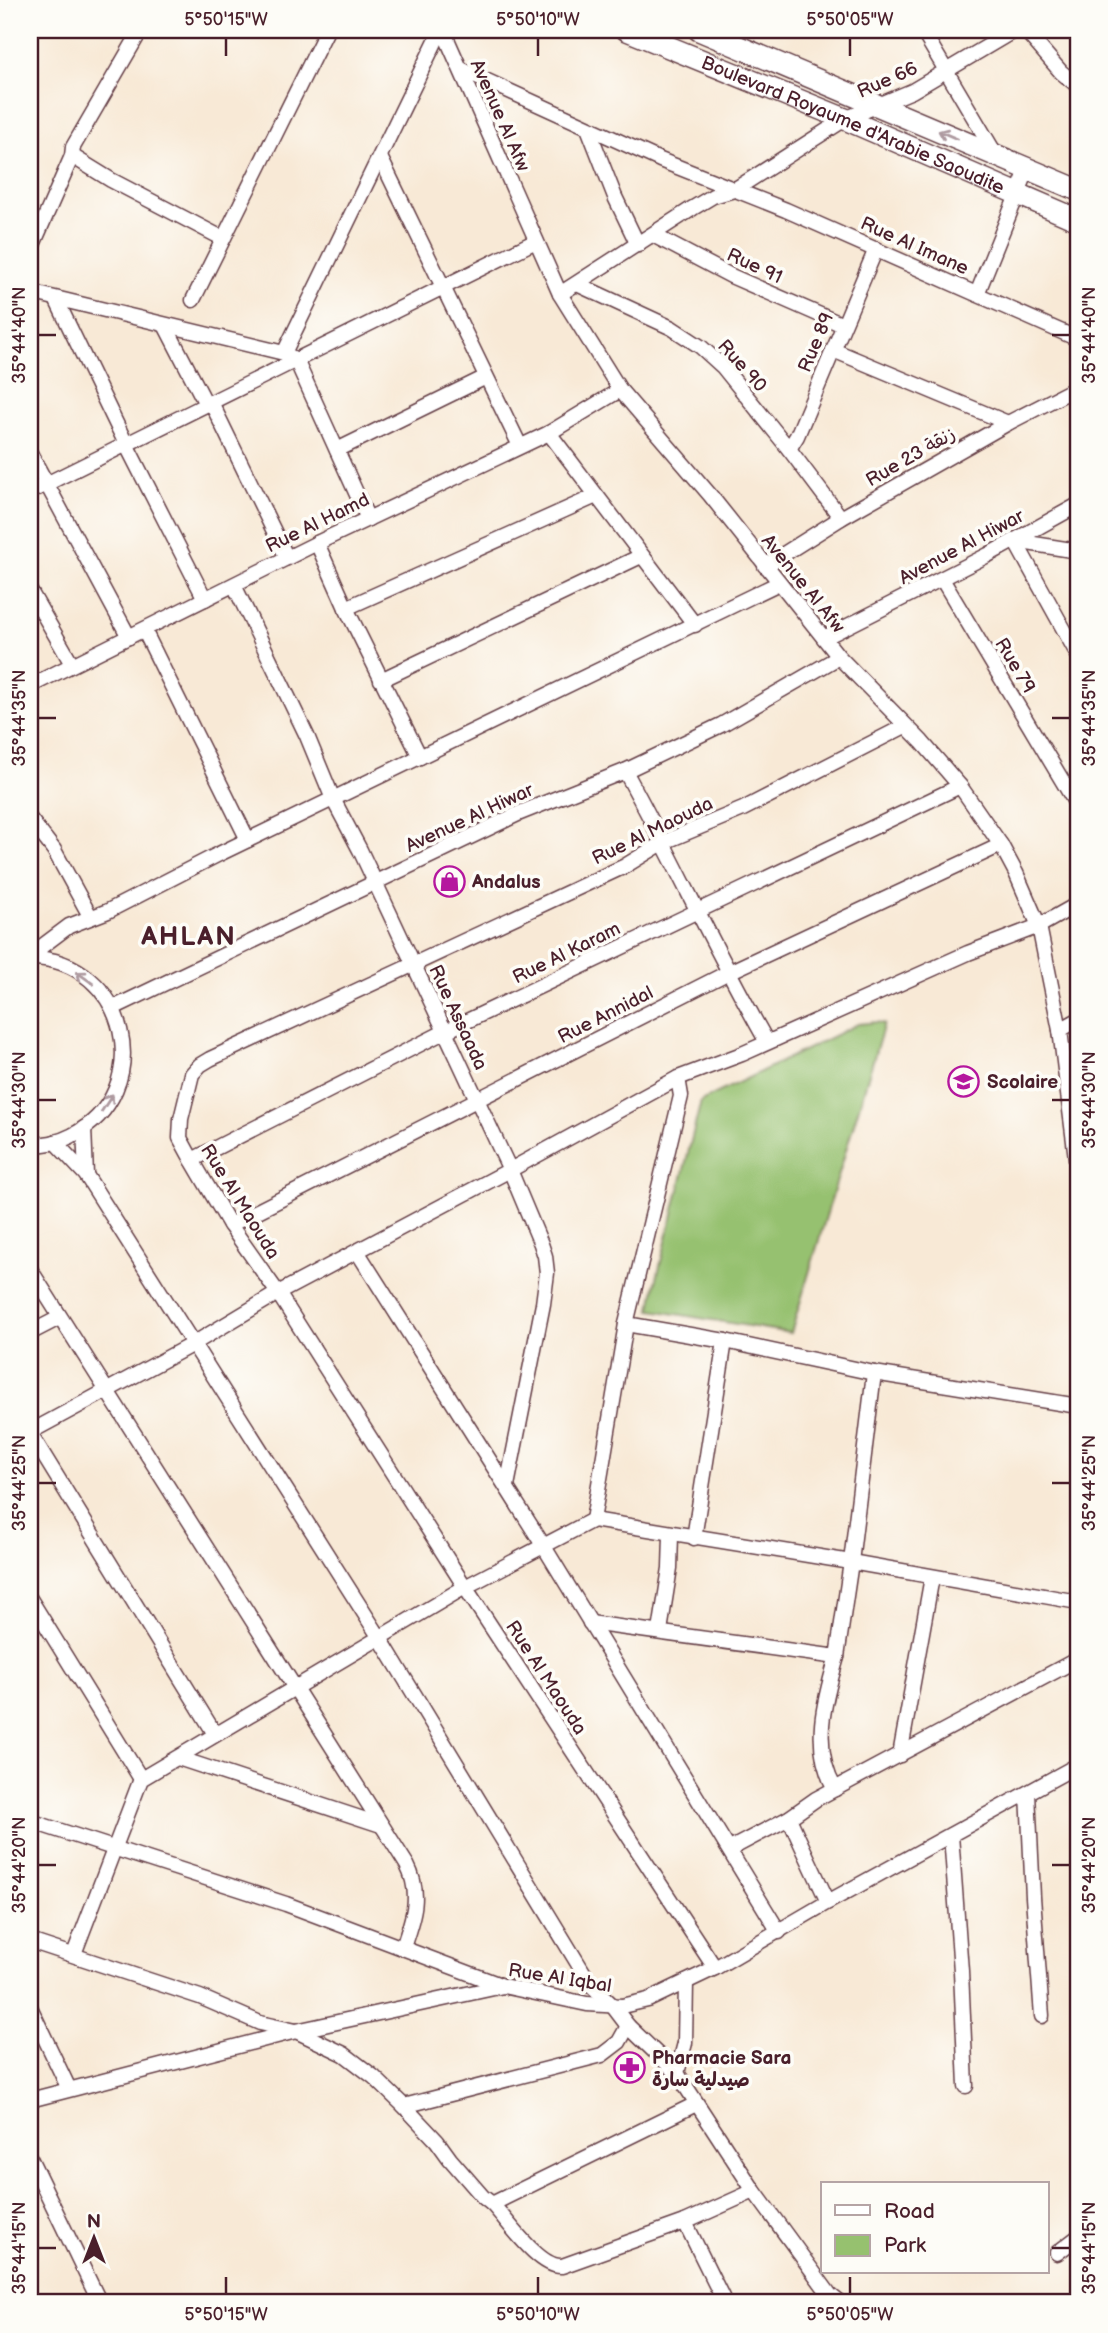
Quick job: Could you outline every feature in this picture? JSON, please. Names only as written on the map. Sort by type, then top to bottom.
[{"type":"main road","name":"Boulevard Royaume d'Arabie Saoudite","points":[[627,30],[845,118],[1078,220]]},
{"type":"main road","name":"Boulevard Royaume d'Arabie Saoudite","points":[[699,30],[1078,190]]},
{"type":"street","points":[[32,247],[72,156],[73,147],[141,30]]},
{"type":"street","points":[[193,300],[327,30]]},
{"type":"street","points":[[290,357],[380,157],[442,30]]},
{"type":"street","name":"Avenue Al Afw","points":[[442,30],[560,294],[620,390],[709,495],[839,657],[922,742],[960,786],[1001,845],[1039,926],[1060,1030],[1078,1174]]},
{"type":"street","points":[[922,30],[996,156]]},
{"type":"street","name":"Rue 66","points":[[845,118],[912,91],[1015,30]]},
{"type":"street","points":[[1025,30],[1061,72],[1078,86]]},
{"type":"street","name":"Rue Al Imane","points":[[461,69],[660,160],[876,249],[1078,339]]},
{"type":"street","points":[[560,294],[713,196],[734,190],[845,118]]},
{"type":"street","points":[[588,128],[615,197],[638,245]]},
{"type":"street","points":[[72,156],[111,180],[222,238]]},
{"type":"street","points":[[380,157],[520,446]]},
{"type":"street","points":[[977,294],[1028,168]]},
{"type":"street","name":"Rue 91","points":[[653,235],[731,276],[843,325]]},
{"type":"street","points":[[30,492],[209,403],[290,357],[536,241]]},
{"type":"street","name":"Rue 89","points":[[789,449],[797,436],[876,249]]},
{"type":"street","name":"Rue 90","points":[[577,284],[690,338],[723,368],[841,518]]},
{"type":"street","points":[[30,292],[290,357],[369,519]]},
{"type":"street","points":[[56,299],[205,599]]},
{"type":"street","points":[[165,325],[209,403],[287,558]]},
{"type":"street","points":[[833,350],[1008,422]]},
{"type":"street","points":[[337,450],[486,377]]},
{"type":"street","name":"Rue 23 زنقة","points":[[765,566],[841,518],[1008,422],[1078,387]]},
{"type":"street","name":"Rue Al Hamd","points":[[30,685],[317,543],[549,433],[620,390]]},
{"type":"street","points":[[549,433],[695,625]]},
{"type":"street","points":[[30,453],[129,637]]},
{"type":"street","points":[[346,608],[596,496]]},
{"type":"street","name":"Avenue Al Hiwar","points":[[824,638],[1015,541],[1078,505]]},
{"type":"street","points":[[1015,541],[1078,551]]},
{"type":"street","points":[[1015,541],[1078,655]]},
{"type":"street","points":[[317,543],[420,757]]},
{"type":"street","points":[[381,680],[642,556]]},
{"type":"street","name":"Rue 79","points":[[942,579],[1078,807]]},
{"type":"street","points":[[30,1146],[55,1142],[85,1128],[99,1116],[110,1100],[121,1073],[124,1045],[113,1008],[99,988],[81,973],[60,963],[33,958],[52,938],[69,926],[108,911],[248,840],[779,583]]},
{"type":"street","name":"Rue Assaada","points":[[234,585],[510,1170],[545,1256],[547,1273],[543,1304],[507,1486]]},
{"type":"street","points":[[30,591],[72,664]]},
{"type":"street","points":[[144,630],[248,840]]},
{"type":"street","name":"Avenue Al Hiwar","points":[[113,1008],[520,813],[625,771],[721,725],[839,657]]},
{"type":"street","name":"Rue Al Maouda","points":[[715,1968],[465,1587],[278,1293],[230,1225],[180,1138],[181,1119],[192,1074],[200,1065],[625,866],[664,842],[743,809],[905,726]]},
{"type":"street","points":[[625,771],[699,910],[727,973],[766,1042]]},
{"type":"street","name":"Rue Al Karam","points":[[192,1160],[444,1032],[960,786]]},
{"type":"street","points":[[30,819],[54,850],[90,916]]},
{"type":"street","name":"Rue Annidal","points":[[230,1225],[727,973],[1001,845]]},
{"type":"street","points":[[215,1734],[30,1432],[193,1344],[278,1293],[678,1078],[742,1054],[968,953],[1039,926],[1078,904]]},
{"type":"street","points":[[1060,1030],[1078,1020]]},
{"type":"street","points":[[593,1521],[626,1324],[681,1096],[678,1078]]},
{"type":"street","points":[[85,1128],[86,1175]]},
{"type":"street","points":[[55,1142],[86,1175],[380,1638],[591,1985],[628,2026],[677,2073],[754,2191],[830,2295],[839,2303]]},
{"type":"street","points":[[357,1251],[507,1486],[779,1932]]},
{"type":"street","points":[[30,1269],[407,1865],[415,1884],[416,1905],[403,1947]]},
{"type":"street","points":[[30,1333],[59,1318]]},
{"type":"street","points":[[626,1324],[874,1373],[1078,1406]]},
{"type":"street","points":[[694,1538],[725,1342]]},
{"type":"street","points":[[835,1789],[827,1774],[820,1742],[827,1696],[837,1657],[851,1562],[874,1373]]},
{"type":"street","points":[[74,1954],[141,1779],[465,1587],[593,1521],[1078,1602]]},
{"type":"street","points":[[660,1631],[670,1568],[671,1535]]},
{"type":"street","points":[[900,1755],[932,1577]]},
{"type":"street","points":[[30,1599],[34,1616],[141,1779]]},
{"type":"street","points":[[590,1623],[837,1657]]},
{"type":"street","points":[[730,1849],[1078,1658]]},
{"type":"street","points":[[178,1758],[382,1825]]},
{"type":"street","name":"Rue Al Iqbal","points":[[30,2100],[296,2031],[502,1986],[562,2000],[612,2006],[636,2004],[715,1968],[828,1902],[1078,1765]]},
{"type":"street","points":[[1028,1793],[1042,2017]]},
{"type":"street","points":[[789,1818],[828,1902]]},
{"type":"street","points":[[30,1821],[248,1891],[502,1986]]},
{"type":"street","points":[[951,1835],[966,2086]]},
{"type":"street","points":[[30,1941],[200,1997],[260,2023],[296,2031],[344,2054],[374,2077],[404,2106],[540,2258],[555,2267],[685,2222],[754,2191]]},
{"type":"street","points":[[677,2073],[685,2043],[686,1982]]},
{"type":"street","points":[[30,2007],[69,2090]]},
{"type":"street","points":[[404,2106],[601,2055],[619,2042],[628,2026]]},
{"type":"street","points":[[492,2204],[696,2104]]},
{"type":"street","points":[[30,2158],[100,2303]]},
{"type":"street","points":[[685,2222],[722,2297],[722,2303]]},
{"type":"street","points":[[1057,2253],[1078,2237]]},
{"type":"green space","points":[[858,1024],[884,1024],[791,1333],[651,1310],[701,1101]]},
{"type":"place","name":"Andalus","points":[[449,881]]},
{"type":"place","name":"Scolaire","points":[[964,1081]]},
{"type":"place","name":"Pharmacie Sara صيدلية سارة","points":[[629,2068]]},
{"type":"district","name":"AHLAN","points":[[189,936]]}]
